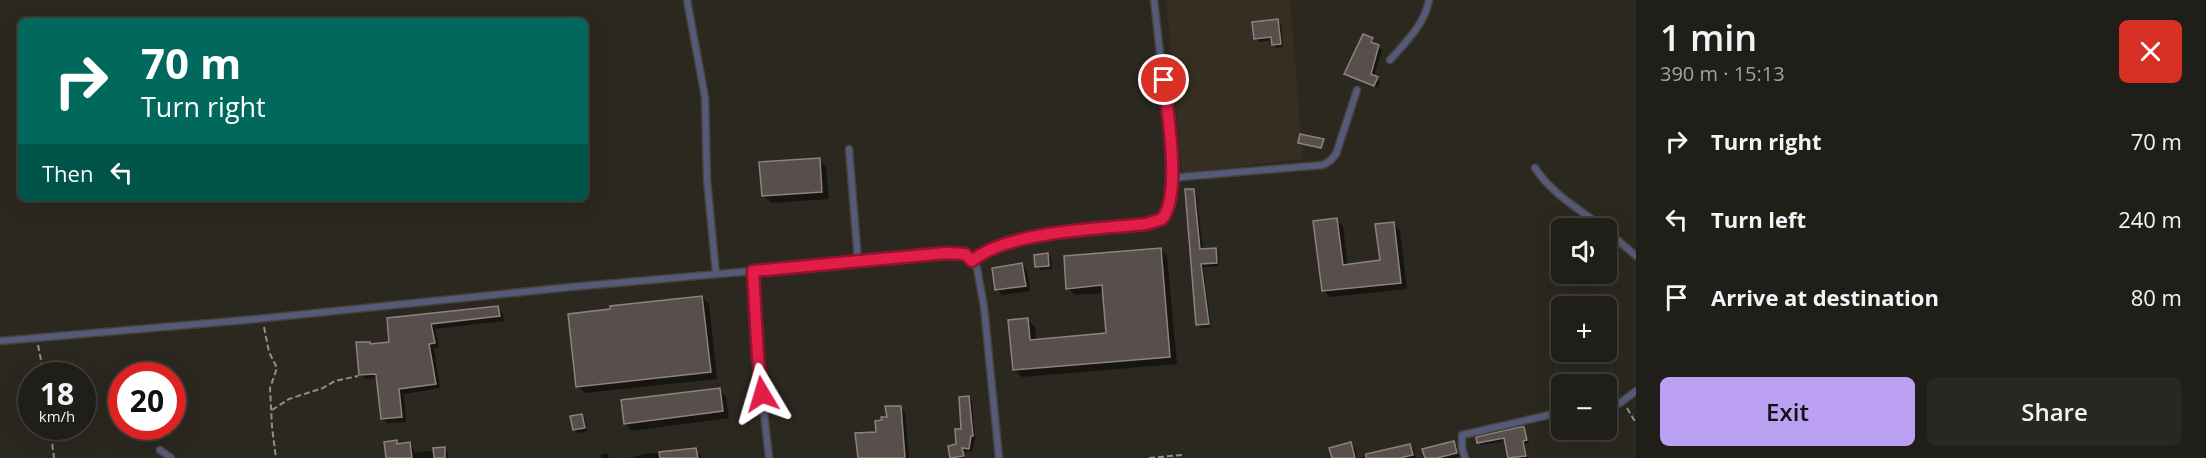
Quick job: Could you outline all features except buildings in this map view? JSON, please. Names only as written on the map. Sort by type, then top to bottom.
[{"type":"lane","points":[[687,0],[705,97],[707,180],[716,274]]},
{"type":"lane","points":[[972,261],[984,252],[1024,238],[1153,223],[1162,219],[1166,214],[1172,179],[1172,151],[1154,0]]},
{"type":"lane","points":[[1390,60],[1416,29],[1429,0]]},
{"type":"lane","points":[[1172,179],[1323,165],[1336,154],[1357,90]]},
{"type":"lane","points":[[849,149],[858,261]]},
{"type":"lane","points":[[1535,168],[1544,181],[1562,198],[1590,218]]},
{"type":"lane","points":[[1617,239],[1636,256]]},
{"type":"lane","points":[[0,341],[946,253],[965,254],[977,268],[984,308],[999,458]]},
{"type":"lane","points":[[753,271],[758,358],[769,458]]},
{"type":"lane","points":[[1617,404],[1636,391]]},
{"type":"lane","points":[[1465,458],[1462,435],[1551,415]]},
{"type":"lane","points":[[160,450],[171,458]]},
{"type":"path","points":[[262,318],[269,352],[277,368],[270,385],[276,458]]},
{"type":"path","points":[[37,338],[42,362]]},
{"type":"path","points":[[272,410],[289,399],[323,388],[335,381],[358,376]]},
{"type":"path","points":[[1622,402],[1636,423]]},
{"type":"path","points":[[52,440],[54,458]]},
{"type":"path","points":[[1149,458],[1182,455]]},
{"type":"shaded area","points":[[1166,0],[1290,0],[1303,159],[1182,173]]},
{"type":"route","points":[[762,394],[753,271],[946,253],[965,254],[972,261],[984,252],[1024,238],[1146,224],[1162,219],[1166,214],[1172,179],[1164,80]]}]
